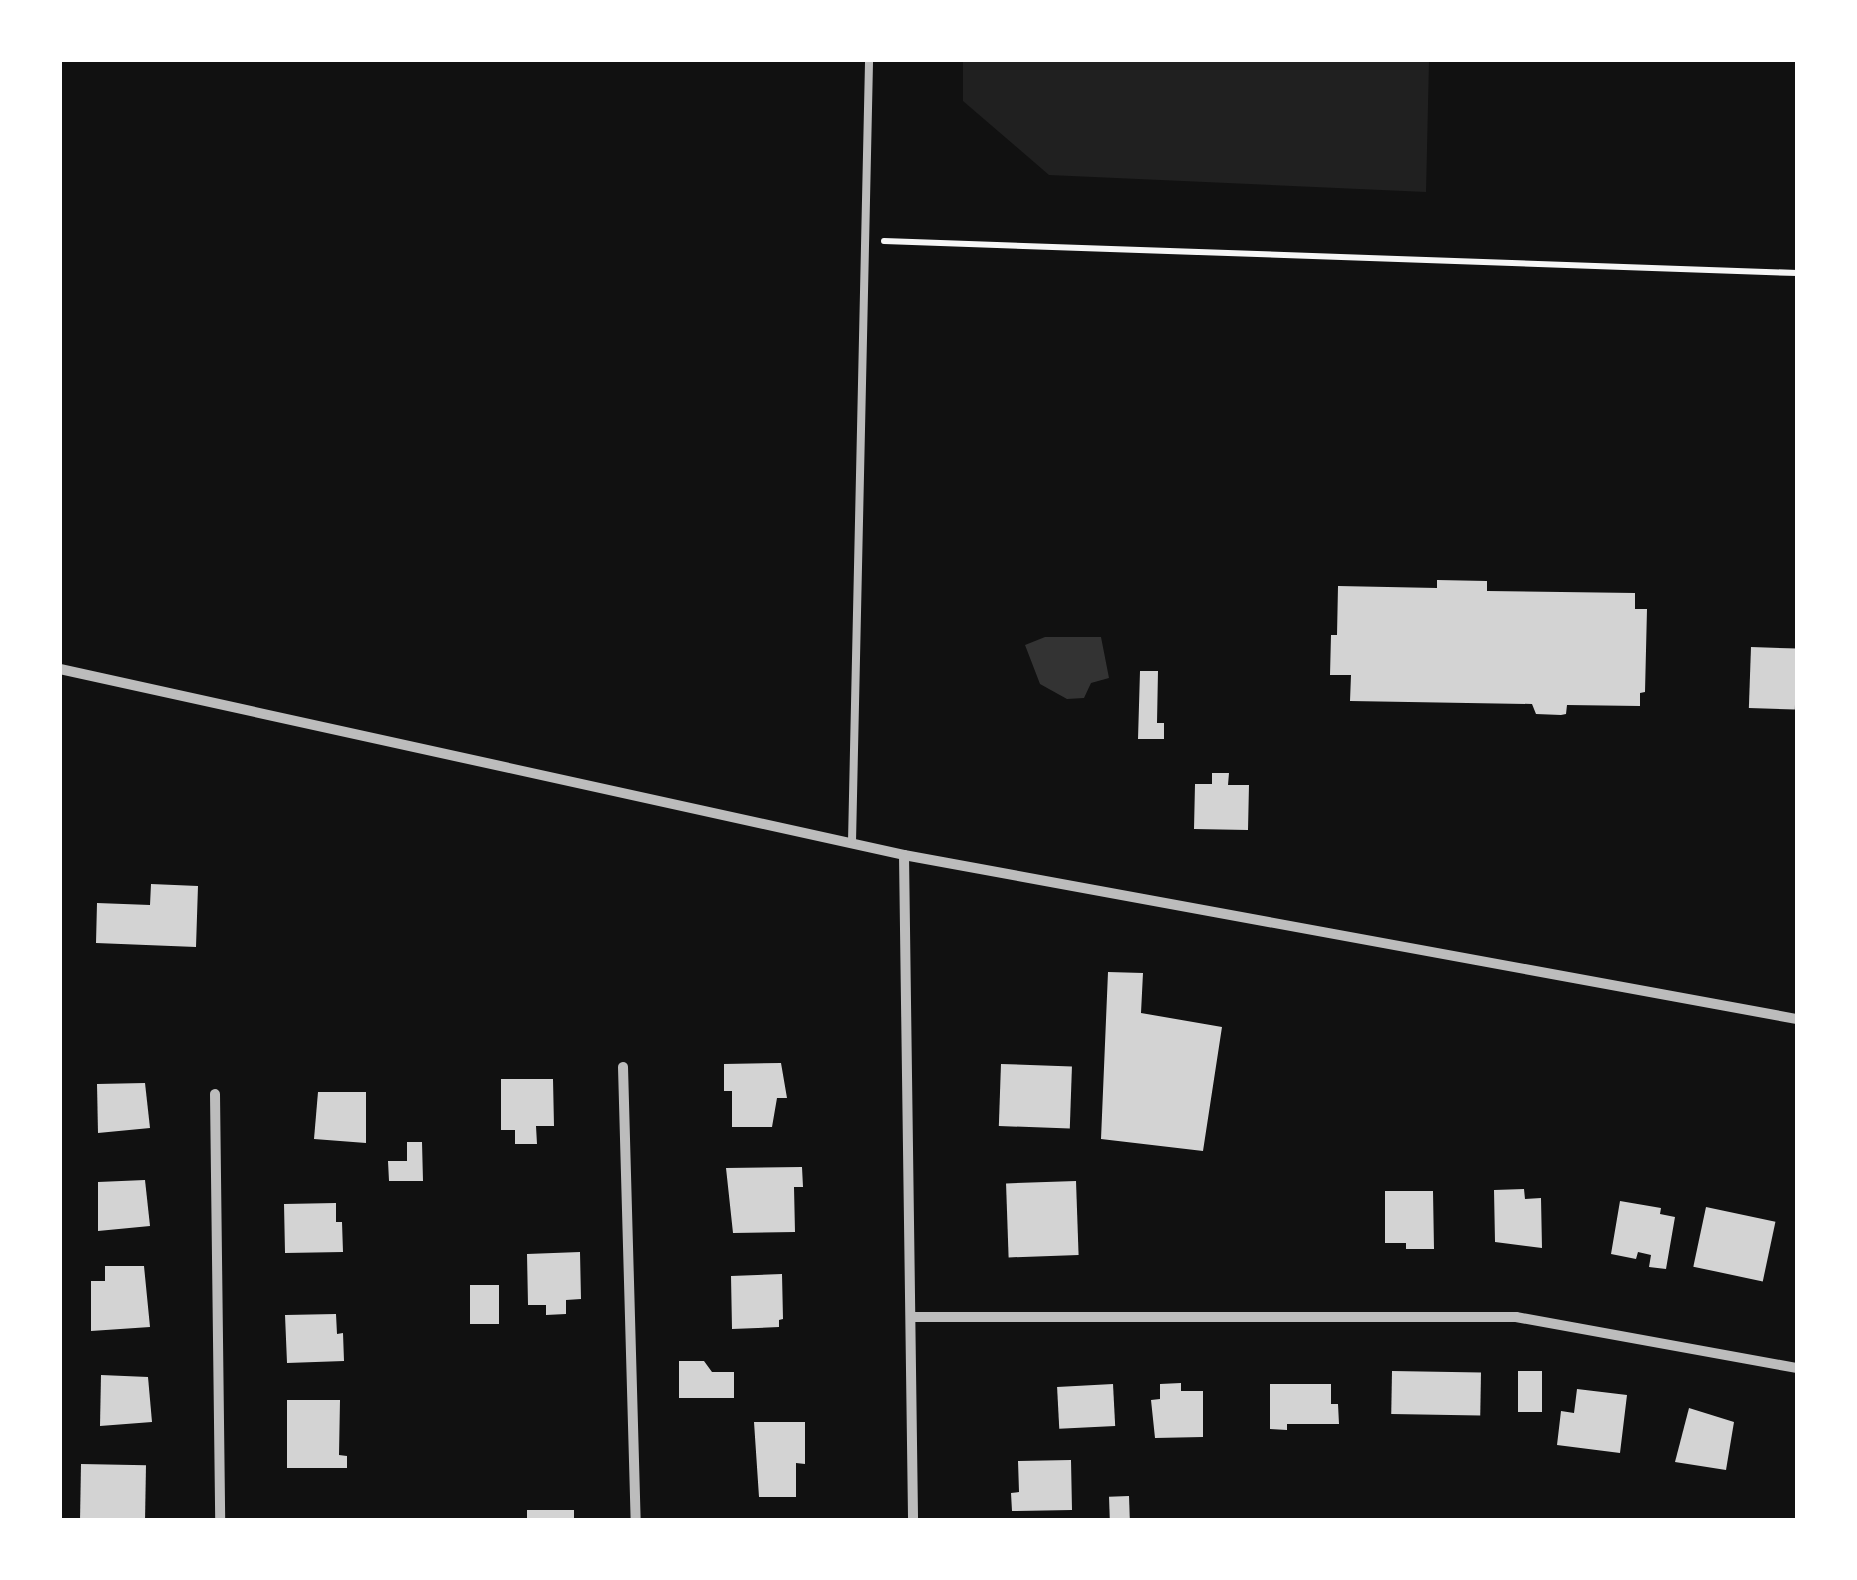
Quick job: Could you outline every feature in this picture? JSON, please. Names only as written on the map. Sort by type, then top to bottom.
[{"type":"street","points":[[60,669],[904,854],[1797,1019]]},
{"type":"street","points":[[904,854],[912,1520]]},
{"type":"street","points":[[623,1067],[636,1520]]},
{"type":"street","points":[[215,1094],[220,1520]]},
{"type":"street","points":[[911,1317],[1516,1316],[1797,1368]]},
{"type":"lane","points":[[852,842],[868,60]]},
{"type":"path","points":[[864,241],[1797,273]]},
{"type":"shaded area","points":[[963,60],[1429,60],[1426,192],[1049,175],[963,101]]},
{"type":"shaded area","points":[[1045,637],[1101,637],[1109,678],[1091,683],[1084,698],[1067,699],[1040,684],[1025,645]]},
{"type":"building","points":[[1437,580],[1487,581],[1487,591],[1635,593],[1635,609],[1647,609],[1645,692],[1640,693],[1640,706],[1567,705],[1566,714],[1561,715],[1536,714],[1532,704],[1350,701],[1351,675],[1330,675],[1331,635],[1337,635],[1338,586],[1437,588]]},
{"type":"building","points":[[1751,647],[1797,649],[1795,710],[1749,708]]},
{"type":"building","points":[[1140,671],[1158,671],[1157,723],[1164,723],[1164,739],[1138,739]]},
{"type":"building","points":[[1212,773],[1229,773],[1228,785],[1249,785],[1248,830],[1194,829],[1195,784],[1212,784]]},
{"type":"building","points":[[151,884],[198,886],[196,947],[96,943],[97,903],[150,905]]},
{"type":"building","points":[[1108,972],[1143,973],[1141,1013],[1222,1027],[1203,1151],[1101,1139]]},
{"type":"building","points":[[781,1063],[787,1098],[777,1098],[772,1127],[732,1127],[732,1091],[724,1091],[724,1064]]},
{"type":"building","points":[[1001,1064],[1072,1066],[1070,1128],[999,1126]]},
{"type":"building","points":[[501,1079],[553,1079],[554,1126],[536,1126],[537,1144],[515,1144],[515,1130],[501,1130]]},
{"type":"building","points":[[145,1083],[150,1128],[98,1133],[97,1084]]},
{"type":"building","points":[[318,1092],[366,1092],[366,1143],[314,1139]]},
{"type":"building","points":[[407,1142],[422,1142],[423,1181],[389,1181],[388,1161],[407,1161]]},
{"type":"building","points":[[802,1167],[803,1187],[794,1187],[795,1232],[733,1233],[726,1168]]},
{"type":"building","points":[[145,1180],[150,1226],[98,1231],[98,1182]]},
{"type":"building","points":[[1076,1181],[1079,1255],[1009,1257],[1006,1183]]},
{"type":"building","points":[[1524,1189],[1525,1199],[1541,1198],[1542,1248],[1495,1242],[1494,1190]]},
{"type":"building","points":[[1385,1191],[1433,1191],[1434,1249],[1406,1249],[1406,1243],[1385,1243]]},
{"type":"building","points":[[1620,1201],[1661,1208],[1660,1214],[1675,1217],[1666,1269],[1649,1267],[1651,1255],[1638,1252],[1636,1259],[1611,1254]]},
{"type":"building","points":[[336,1203],[336,1222],[342,1222],[343,1252],[285,1253],[284,1204]]},
{"type":"building","points":[[1706,1207],[1775,1222],[1763,1281],[1693,1267]]},
{"type":"building","points":[[580,1252],[581,1299],[566,1300],[566,1314],[546,1315],[546,1305],[528,1305],[527,1254]]},
{"type":"building","points":[[105,1266],[144,1266],[150,1327],[91,1331],[91,1281],[105,1281]]},
{"type":"building","points":[[782,1274],[783,1319],[779,1320],[779,1327],[732,1329],[731,1276]]},
{"type":"building","points":[[470,1285],[499,1285],[499,1324],[470,1324]]},
{"type":"building","points":[[336,1314],[337,1334],[343,1333],[344,1361],[287,1363],[285,1315]]},
{"type":"building","points":[[679,1361],[704,1361],[712,1372],[734,1372],[734,1398],[679,1398]]},
{"type":"building","points":[[1392,1371],[1481,1373],[1480,1416],[1391,1414]]},
{"type":"building","points":[[1518,1371],[1542,1371],[1542,1412],[1518,1412]]},
{"type":"building","points":[[101,1375],[148,1377],[152,1422],[100,1426]]},
{"type":"building","points":[[1181,1383],[1181,1391],[1203,1391],[1203,1437],[1155,1438],[1151,1400],[1160,1399],[1160,1384]]},
{"type":"building","points":[[1113,1384],[1115,1426],[1059,1429],[1057,1387]]},
{"type":"building","points":[[1270,1384],[1331,1384],[1331,1404],[1338,1404],[1339,1424],[1287,1424],[1287,1430],[1270,1429]]},
{"type":"building","points":[[1577,1389],[1627,1395],[1620,1453],[1557,1445],[1561,1411],[1574,1413]]},
{"type":"building","points":[[287,1400],[340,1400],[339,1455],[347,1456],[347,1468],[287,1468]]},
{"type":"building","points":[[1689,1408],[1734,1422],[1726,1470],[1675,1462]]},
{"type":"building","points":[[754,1422],[805,1422],[805,1464],[796,1463],[796,1497],[759,1497]]},
{"type":"building","points":[[1071,1460],[1072,1510],[1012,1511],[1011,1493],[1019,1492],[1018,1461]]},
{"type":"building","points":[[81,1464],[146,1465],[145,1520],[80,1520]]},
{"type":"building","points":[[1129,1496],[1130,1520],[1110,1520],[1109,1497]]},
{"type":"building","points":[[527,1510],[574,1510],[574,1520],[527,1520]]}]
